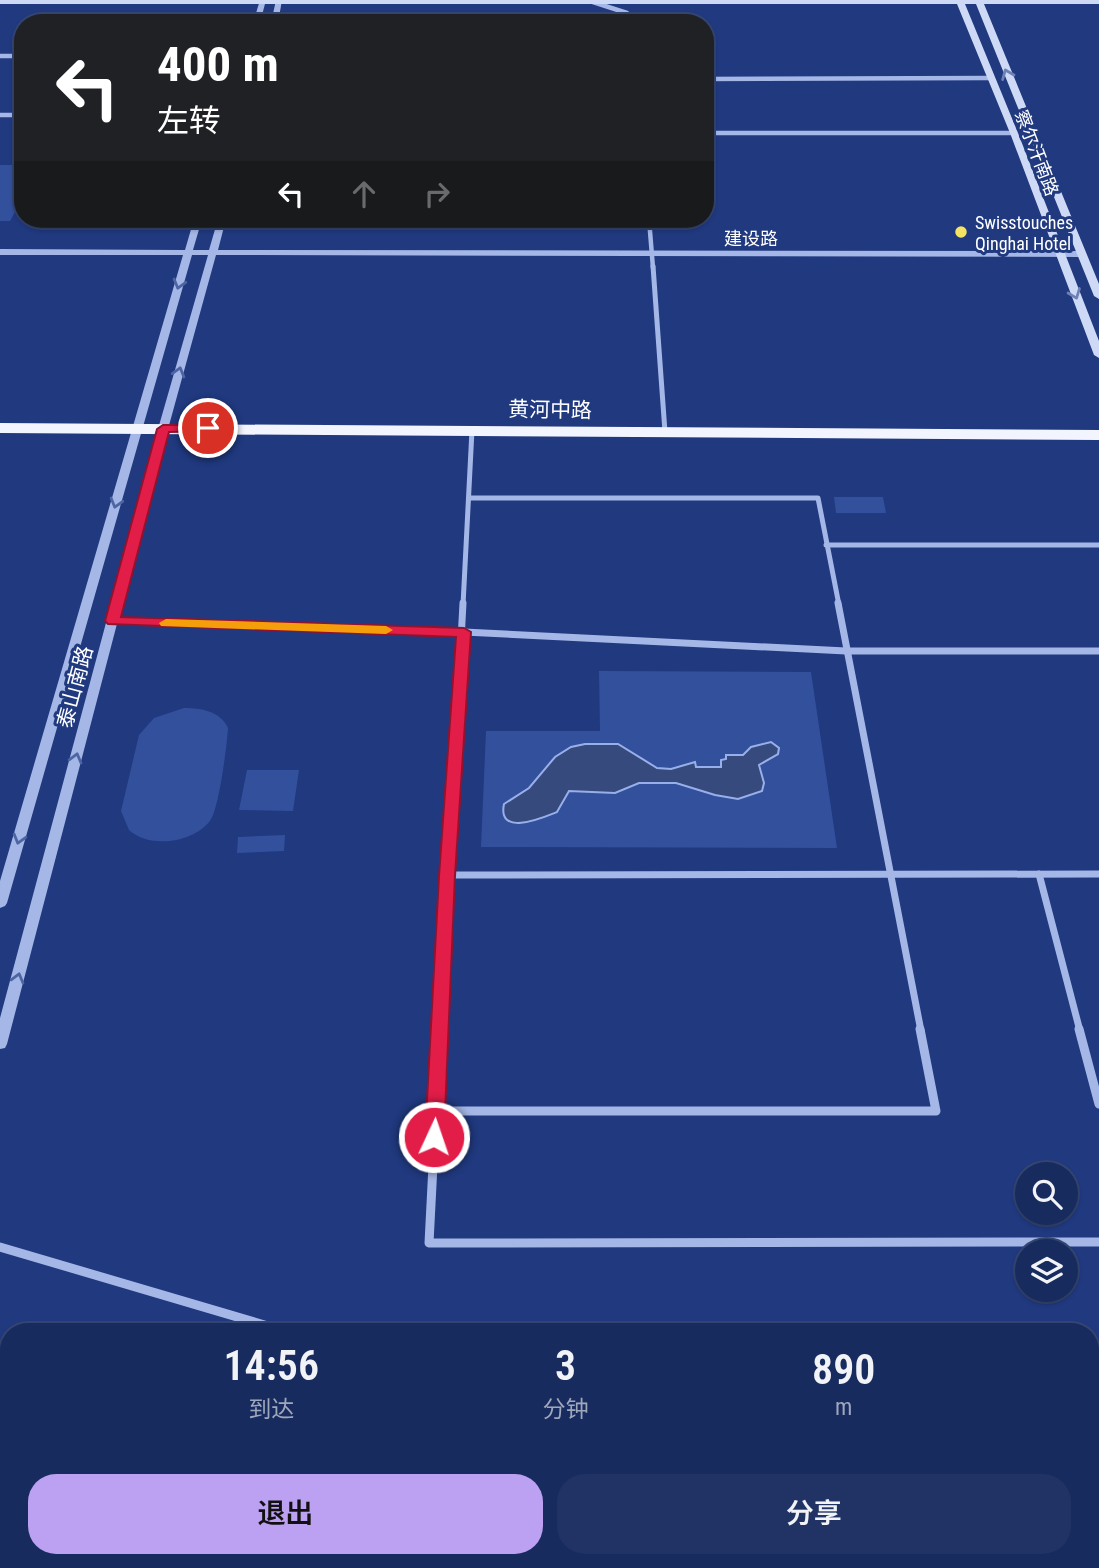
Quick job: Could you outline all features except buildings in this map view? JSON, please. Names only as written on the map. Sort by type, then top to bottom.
[{"type":"highway","name":"黄河中路","points":[[164,425],[472,430],[1099,424]]},
{"type":"highway","name":"黄河中路","points":[[0,425],[664,428],[1099,435]]},
{"type":"main road","points":[[760,0],[932,0]]},
{"type":"main road","name":"察尔汗南路","points":[[959,1],[1014,133],[1099,355]]},
{"type":"main road","name":"察尔汗南路","points":[[978,1],[1099,296]]},
{"type":"main road","points":[[0,2],[1099,2]]},
{"type":"street","points":[[592,2],[627,14]]},
{"type":"street","points":[[714,79],[990,78]]},
{"type":"street","points":[[714,133],[1014,133]]},
{"type":"street","name":"泰山南路","points":[[0,903],[195,228]]},
{"type":"street","name":"泰山南路","points":[[0,1044],[164,425],[220,228]]},
{"type":"street","points":[[650,228],[664,428]]},
{"type":"street","name":"建设路","points":[[0,253],[1082,254]]},
{"type":"street","points":[[472,430],[464,632],[447,876],[429,1243],[1099,1242]]},
{"type":"street","points":[[436,1111],[936,1111],[818,498],[469,498]]},
{"type":"street","points":[[827,545],[1099,545]]},
{"type":"street","points":[[113,621],[464,632],[846,651],[1099,651]]},
{"type":"street","points":[[1039,874],[1099,1104]]},
{"type":"street","points":[[447,876],[1099,874]]},
{"type":"street","points":[[0,1247],[258,1323]]},
{"type":"shaded area","points":[[0,165],[14,165],[14,214],[10,221],[0,221]]},
{"type":"shaded area","points":[[834,497],[883,497],[886,513],[836,513]]},
{"type":"shaded area","points":[[599,671],[811,672],[837,848],[481,847],[486,731],[600,731]]},
{"type":"shaded area","points":[[184,708],[215,714],[228,728],[217,802],[211,819],[193,834],[169,841],[148,840],[129,830],[121,811],[139,735],[154,718]]},
{"type":"shaded area","points":[[771,742],[779,748],[778,754],[759,765],[764,783],[762,791],[738,799],[676,783],[639,783],[615,793],[569,791],[557,812],[532,821],[514,823],[507,820],[504,814],[504,804],[529,788],[555,757],[571,747],[585,744],[618,744],[657,768],[671,769],[695,762],[696,767],[721,767],[721,760],[726,759],[726,755],[743,755],[751,747]]},
{"type":"shaded area","points":[[247,770],[299,770],[293,811],[239,810]]},
{"type":"shaded area","points":[[285,835],[284,851],[237,853],[238,837]]},
{"type":"slow traffic","points":[[166,623],[386,630]]},
{"type":"place","name":"Swisstouches Qinghai Hotel","points":[[961,232]]},
{"type":"route","points":[[208,428],[163,429],[113,621],[464,632],[447,876],[434,1137]]}]
